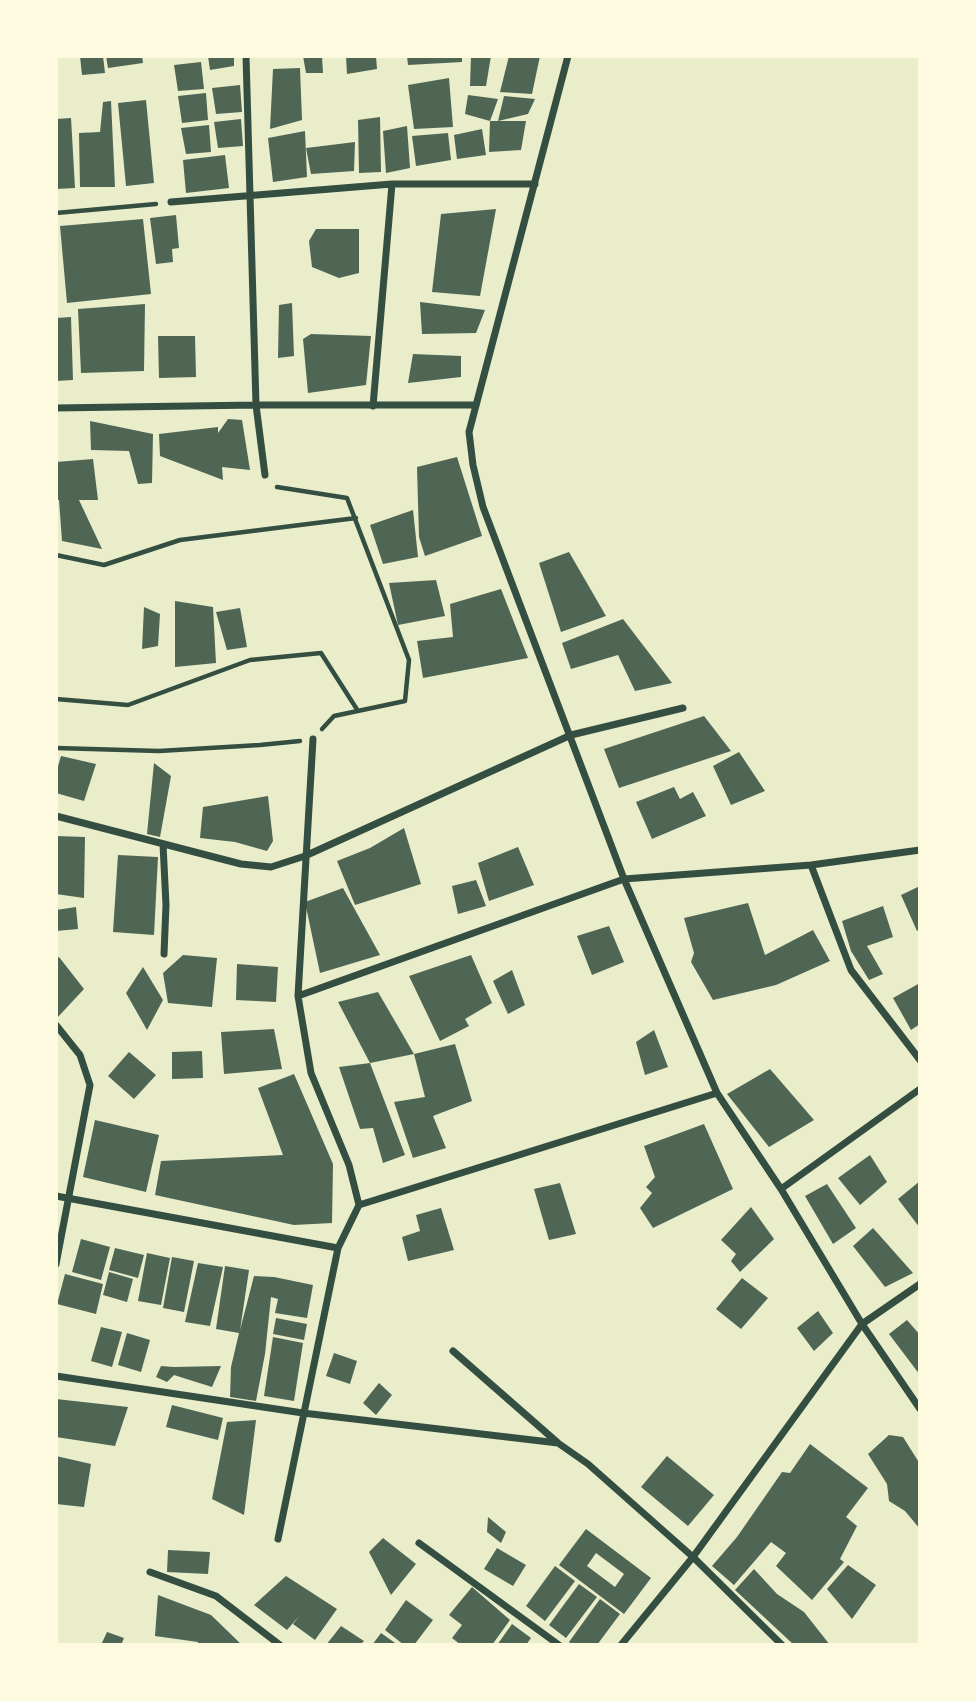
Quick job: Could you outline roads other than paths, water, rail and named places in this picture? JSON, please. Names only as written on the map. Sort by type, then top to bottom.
[{"type":"street","points":[[246,56],[256,405],[265,475]]},
{"type":"street","points":[[568,56],[469,432],[473,465],[483,507],[572,735],[624,879],[717,1093],[781,1189],[862,1324],[920,1409]]},
{"type":"street","points":[[373,406],[392,184]]},
{"type":"street","points":[[171,202],[392,184],[535,184]]},
{"type":"street","points":[[56,408],[475,405]]},
{"type":"street","points":[[56,816],[251,865],[271,867],[305,856],[572,735],[683,708]]},
{"type":"street","points":[[278,1539],[338,1248],[359,1205],[349,1165],[311,1073],[298,996],[313,739]]},
{"type":"street","points":[[163,844],[166,905],[164,954]]},
{"type":"street","points":[[298,996],[624,879],[811,865],[920,850]]},
{"type":"street","points":[[811,865],[851,970],[920,1060]]},
{"type":"street","points":[[56,1025],[80,1055],[90,1085],[56,1264]]},
{"type":"street","points":[[781,1189],[920,1089]]},
{"type":"street","points":[[359,1205],[717,1093]]},
{"type":"street","points":[[56,1196],[338,1248]]},
{"type":"street","points":[[621,1645],[693,1557],[862,1324],[920,1284]]},
{"type":"street","points":[[453,1351],[558,1443],[588,1464],[693,1557],[782,1645]]},
{"type":"street","points":[[56,1376],[303,1413],[558,1443]]},
{"type":"street","points":[[419,1543],[559,1645]]},
{"type":"street","points":[[149,1572],[216,1596],[280,1645]]}]
